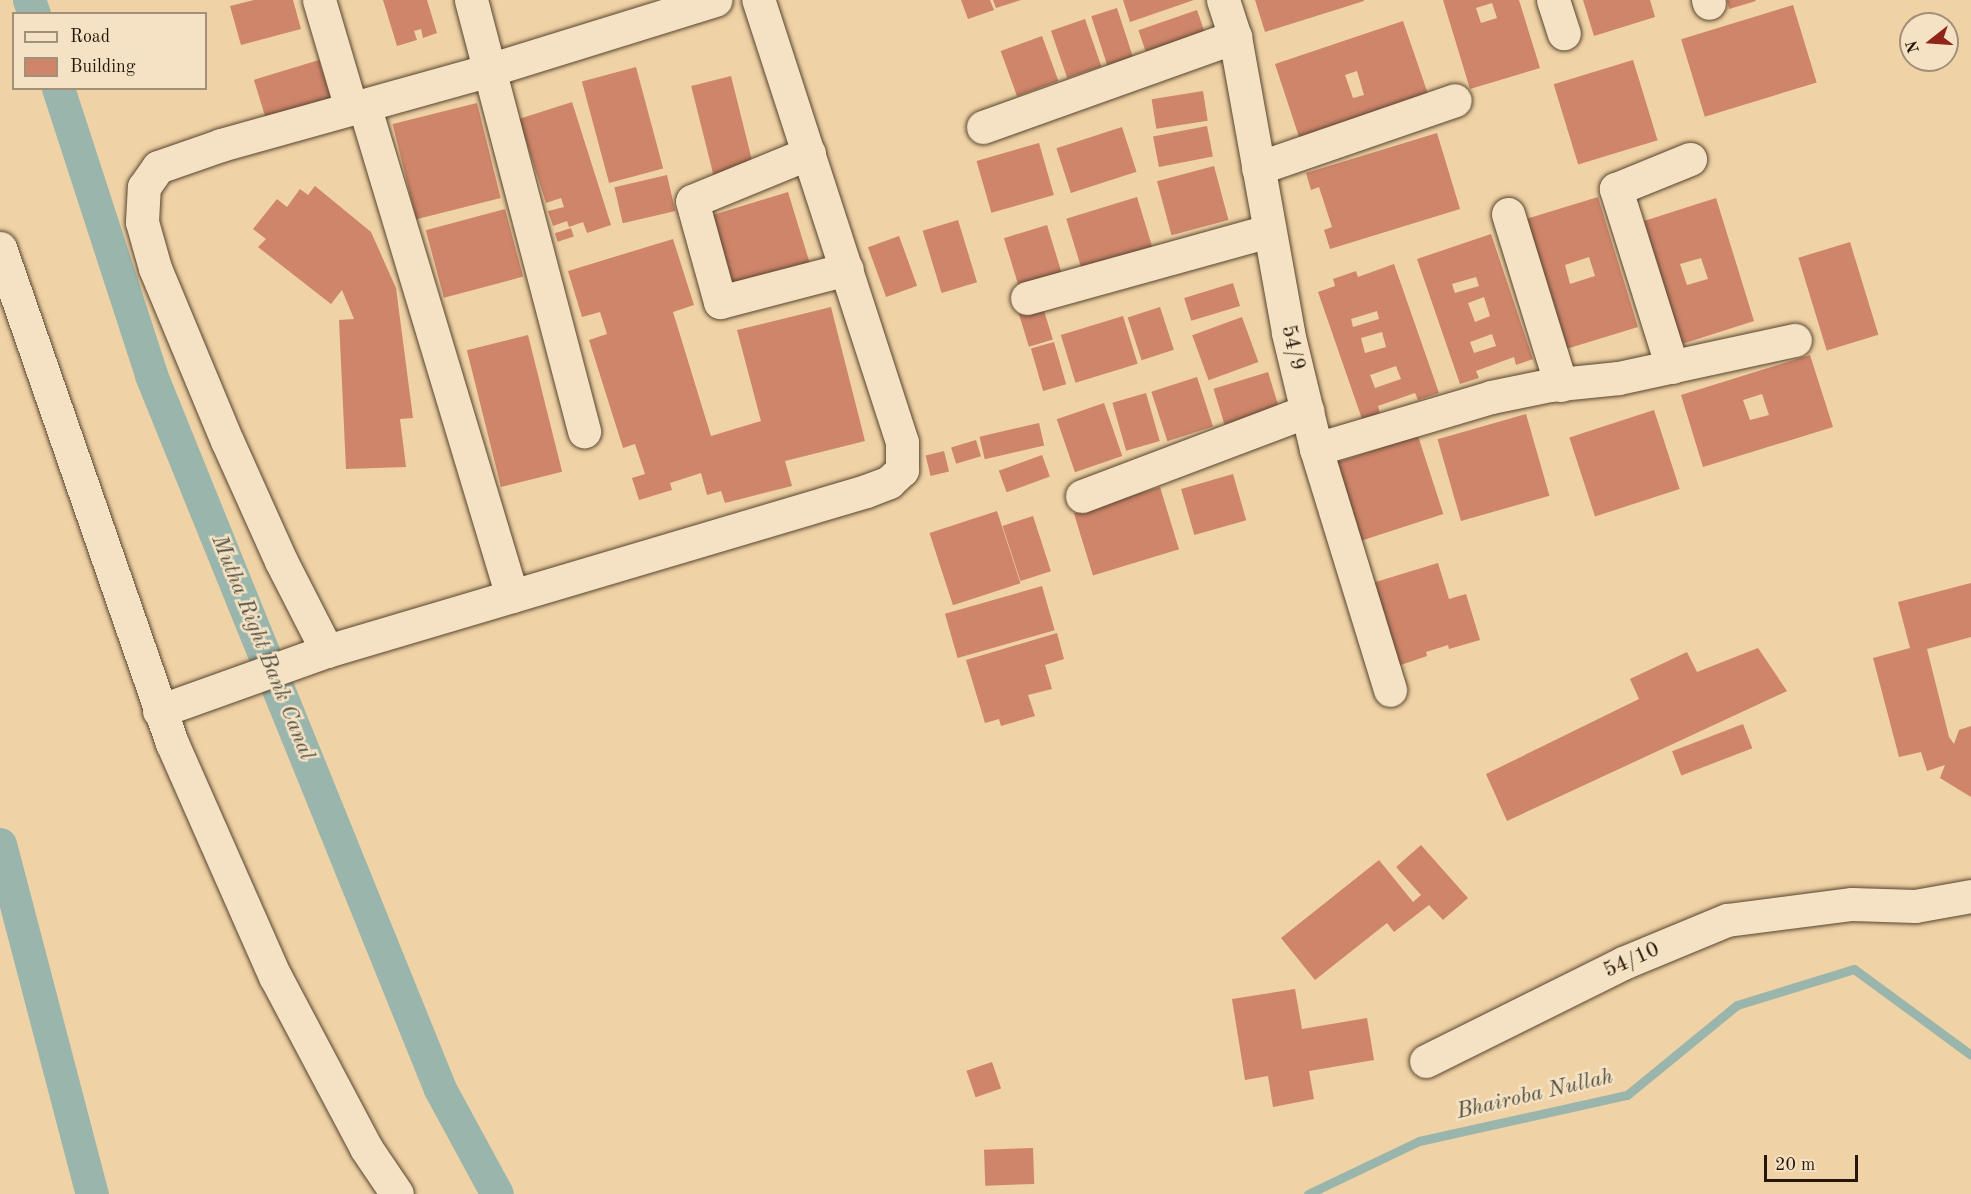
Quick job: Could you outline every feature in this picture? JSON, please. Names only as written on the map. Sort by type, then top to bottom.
[{"type":"street","points":[[319,0],[358,107],[512,596]]},
{"type":"street","points":[[471,0],[584,431]]},
{"type":"street","points":[[315,656],[281,561],[227,441],[155,268],[142,222],[144,187],[158,167],[221,145],[489,70],[715,0]]},
{"type":"street","points":[[159,711],[315,656],[866,491],[889,482],[902,470],[902,442],[758,0]]},
{"type":"street","name":"54/9","points":[[1223,0],[1235,37],[1288,333],[1316,449],[1390,690]]},
{"type":"street","points":[[1554,0],[1564,33]]},
{"type":"street","points":[[983,127],[1235,37]]},
{"type":"street","points":[[1258,168],[1455,100]]},
{"type":"street","points":[[809,153],[692,201],[720,303],[847,269]]},
{"type":"street","points":[[1672,367],[1616,189],[1690,159]]},
{"type":"street","points":[[1508,214],[1561,385]]},
{"type":"street","points":[[1027,298],[1269,231]]},
{"type":"street","points":[[0,248],[159,711],[275,976],[366,1148],[397,1194]]},
{"type":"street","points":[[1316,449],[1491,397],[1619,378],[1795,340]]},
{"type":"street","points":[[1082,496],[1307,411]]},
{"type":"street","name":"54/10","points":[[1426,1061],[1623,963],[1727,920],[1852,903],[1914,906],[1971,896]]},
{"type":"building","points":[[254,0],[293,0],[301,29],[241,45],[230,6]]},
{"type":"building","points":[[383,0],[427,0],[437,33],[423,38],[421,29],[414,31],[417,40],[397,46]]},
{"type":"building","points":[[961,0],[990,0],[994,10],[968,19]]},
{"type":"building","points":[[993,0],[1021,0],[996,8]]},
{"type":"building","points":[[1123,0],[1194,0],[1130,22]]},
{"type":"building","points":[[1255,0],[1364,0],[1364,1],[1265,32]]},
{"type":"building","points":[[1443,0],[1519,0],[1540,68],[1470,89]],"holes":[[[1492,3],[1497,18],[1481,23],[1476,8]]]},
{"type":"building","points":[[1583,0],[1650,0],[1655,17],[1594,36]]},
{"type":"building","points":[[1727,0],[1755,0],[1756,1],[1729,9]]},
{"type":"building","points":[[1793,5],[1817,82],[1705,117],[1681,39]]},
{"type":"building","points":[[1117,8],[1134,59],[1108,68],[1091,16]]},
{"type":"building","points":[[1197,10],[1206,36],[1147,57],[1138,30]]},
{"type":"building","points":[[1085,19],[1101,66],[1067,78],[1051,31]]},
{"type":"building","points":[[1403,21],[1429,97],[1300,140],[1275,64]],"holes":[[[1357,71],[1364,95],[1353,98],[1345,75]]]},
{"type":"building","points":[[1042,36],[1058,81],[1017,96],[1001,51]]},
{"type":"building","points":[[319,60],[334,109],[269,129],[254,80]]},
{"type":"building","points":[[1633,60],[1658,140],[1578,165],[1554,84]]},
{"type":"building","points":[[636,67],[663,168],[609,183],[582,81]]},
{"type":"building","points":[[731,76],[753,166],[714,176],[691,86]]},
{"type":"building","points":[[1203,91],[1208,121],[1156,129],[1152,99]]},
{"type":"building","points":[[572,102],[611,225],[587,233],[583,222],[569,227],[567,221],[553,226],[548,211],[564,207],[561,198],[546,203],[519,119]]},
{"type":"building","points":[[477,103],[501,198],[416,219],[393,124]]},
{"type":"building","points":[[1207,126],[1213,156],[1159,167],[1153,136]]},
{"type":"building","points":[[1122,127],[1137,172],[1071,193],[1056,148]]},
{"type":"building","points":[[1437,133],[1460,209],[1330,249],[1324,230],[1332,227],[1319,187],[1311,190],[1306,173]]},
{"type":"building","points":[[1039,143],[1054,195],[991,213],[977,161]]},
{"type":"building","points":[[1214,166],[1228,220],[1172,235],[1157,181]]},
{"type":"building","points":[[667,175],[675,211],[623,223],[614,187]]},
{"type":"building","points":[[315,186],[371,232],[396,288],[413,418],[400,419],[406,467],[346,469],[339,320],[354,319],[342,290],[331,304],[258,247],[266,239],[253,229],[277,199],[287,207],[300,189],[308,195]]},
{"type":"building","points":[[788,192],[813,272],[730,297],[706,217]]},
{"type":"building","points":[[1137,197],[1153,249],[1082,270],[1066,219]]},
{"type":"building","points":[[1598,197],[1638,327],[1566,349],[1526,219]],"holes":[[[1589,257],[1595,276],[1570,284],[1565,265]]]},
{"type":"building","points":[[1716,198],[1754,321],[1682,344],[1644,221]],"holes":[[[1701,258],[1708,279],[1687,285],[1680,264]]]},
{"type":"building","points":[[505,209],[523,277],[444,298],[426,230]]},
{"type":"building","points":[[958,220],[977,282],[942,293],[923,231]]},
{"type":"building","points":[[1047,225],[1062,273],[1019,286],[1004,238]]},
{"type":"building","points":[[571,228],[574,237],[558,242],[555,233]]},
{"type":"building","points":[[1491,234],[1533,359],[1516,365],[1514,357],[1476,371],[1479,378],[1460,384],[1417,259]],"holes":[[[1476,277],[1479,286],[1455,293],[1452,284]],[[1484,297],[1490,316],[1475,322],[1468,303]],[[1492,334],[1496,346],[1474,353],[1470,342]]]},
{"type":"building","points":[[899,236],[917,286],[886,297],[868,247]]},
{"type":"building","points":[[673,239],[694,305],[673,312],[711,436],[761,421],[737,330],[831,307],[865,441],[785,461],[792,486],[725,503],[721,491],[707,495],[701,473],[670,483],[672,490],[639,500],[632,478],[645,474],[635,444],[623,448],[589,340],[607,334],[600,312],[582,317],[568,271]]},
{"type":"building","points":[[1850,242],[1878,335],[1827,351],[1798,258]]},
{"type":"building","points":[[1394,264],[1439,393],[1418,400],[1415,393],[1378,406],[1380,413],[1362,419],[1318,292],[1335,286],[1333,279],[1356,271],[1358,277]],"holes":[[[1377,311],[1379,319],[1353,327],[1351,319]],[[1382,332],[1386,347],[1365,353],[1361,338]],[[1396,366],[1401,379],[1375,388],[1370,375]]]},
{"type":"building","points":[[1233,283],[1240,306],[1191,321],[1184,298]]},
{"type":"building","points":[[1042,304],[1053,339],[1029,347],[1018,311]]},
{"type":"building","points":[[1160,307],[1174,350],[1142,360],[1128,318]]},
{"type":"building","points":[[1123,316],[1138,364],[1075,383],[1061,335]]},
{"type":"building","points":[[1242,317],[1258,362],[1209,380],[1192,335]]},
{"type":"building","points":[[528,335],[562,472],[501,487],[467,350]]},
{"type":"building","points":[[1054,342],[1066,384],[1043,391],[1031,349]]},
{"type":"building","points":[[1810,355],[1833,427],[1703,467],[1681,395]],"holes":[[[1762,394],[1769,415],[1750,420],[1743,400]]]},
{"type":"building","points":[[1268,372],[1280,411],[1225,428],[1213,389]]},
{"type":"building","points":[[1197,377],[1213,426],[1167,441],[1151,392]]},
{"type":"building","points":[[1146,393],[1160,441],[1126,451],[1112,403]]},
{"type":"building","points":[[1104,403],[1122,456],[1075,472],[1057,419]]},
{"type":"building","points":[[1654,410],[1680,489],[1595,516],[1569,438]]},
{"type":"building","points":[[1526,414],[1549,496],[1461,521],[1438,439]]},
{"type":"building","points":[[1039,423],[1044,445],[985,459],[980,437]]},
{"type":"building","points":[[1418,436],[1443,514],[1359,541],[1333,464]]},
{"type":"building","points":[[976,440],[981,456],[956,464],[951,448]]},
{"type":"building","points":[[944,451],[949,471],[931,476],[926,456]]},
{"type":"building","points":[[1042,455],[1050,477],[1007,492],[999,471]]},
{"type":"building","points":[[1233,474],[1246,520],[1194,535],[1181,489]]},
{"type":"building","points":[[1160,487],[1179,549],[1093,575],[1074,513]]},
{"type":"building","points":[[997,511],[1020,583],[953,605],[929,533]]},
{"type":"building","points":[[1033,516],[1051,571],[1020,581],[1003,526]]},
{"type":"building","points":[[1438,563],[1449,599],[1466,594],[1480,640],[1449,649],[1448,645],[1426,652],[1427,656],[1395,667],[1369,584]]},
{"type":"building","points":[[1971,583],[1971,637],[1927,649],[1949,737],[1954,744],[1959,730],[1971,726],[1971,797],[1940,778],[1945,765],[1927,771],[1921,752],[1899,757],[1873,658],[1910,648],[1898,602]]},
{"type":"building","points":[[1042,586],[1055,630],[958,658],[945,614]]},
{"type":"building","points":[[1057,633],[1064,659],[1045,665],[1052,689],[1028,695],[1035,716],[1001,726],[999,719],[985,723],[966,660]]},
{"type":"building","points":[[1758,648],[1787,691],[1507,821],[1486,774],[1639,699],[1630,679],[1687,652],[1697,672]]},
{"type":"building","points":[[1743,724],[1752,748],[1681,776],[1672,751]]},
{"type":"building","points":[[1421,845],[1468,898],[1443,920],[1429,905],[1394,932],[1387,923],[1315,980],[1281,938],[1379,860],[1413,902],[1421,895],[1396,867]]},
{"type":"building","points":[[1295,989],[1302,1029],[1367,1018],[1374,1060],[1309,1071],[1314,1099],[1273,1107],[1268,1076],[1245,1080],[1232,999]]},
{"type":"building","points":[[992,1062],[1001,1088],[976,1097],[966,1071]]},
{"type":"building","points":[[1033,1148],[1034,1184],[985,1186],[984,1150]]},
{"type":"waterway","name":"Mutha Right Bank Canal","points":[[29,0],[33,12]]},
{"type":"waterway","name":"Mutha Right Bank Canal","points":[[59,90],[151,375],[440,1089],[497,1194]]},
{"type":"waterway","points":[[0,844],[92,1194]]},
{"type":"waterway","name":"Bhairoba Nullah","points":[[1308,1194],[1419,1141],[1627,1095],[1737,1005],[1854,969],[1971,1055]]}]
